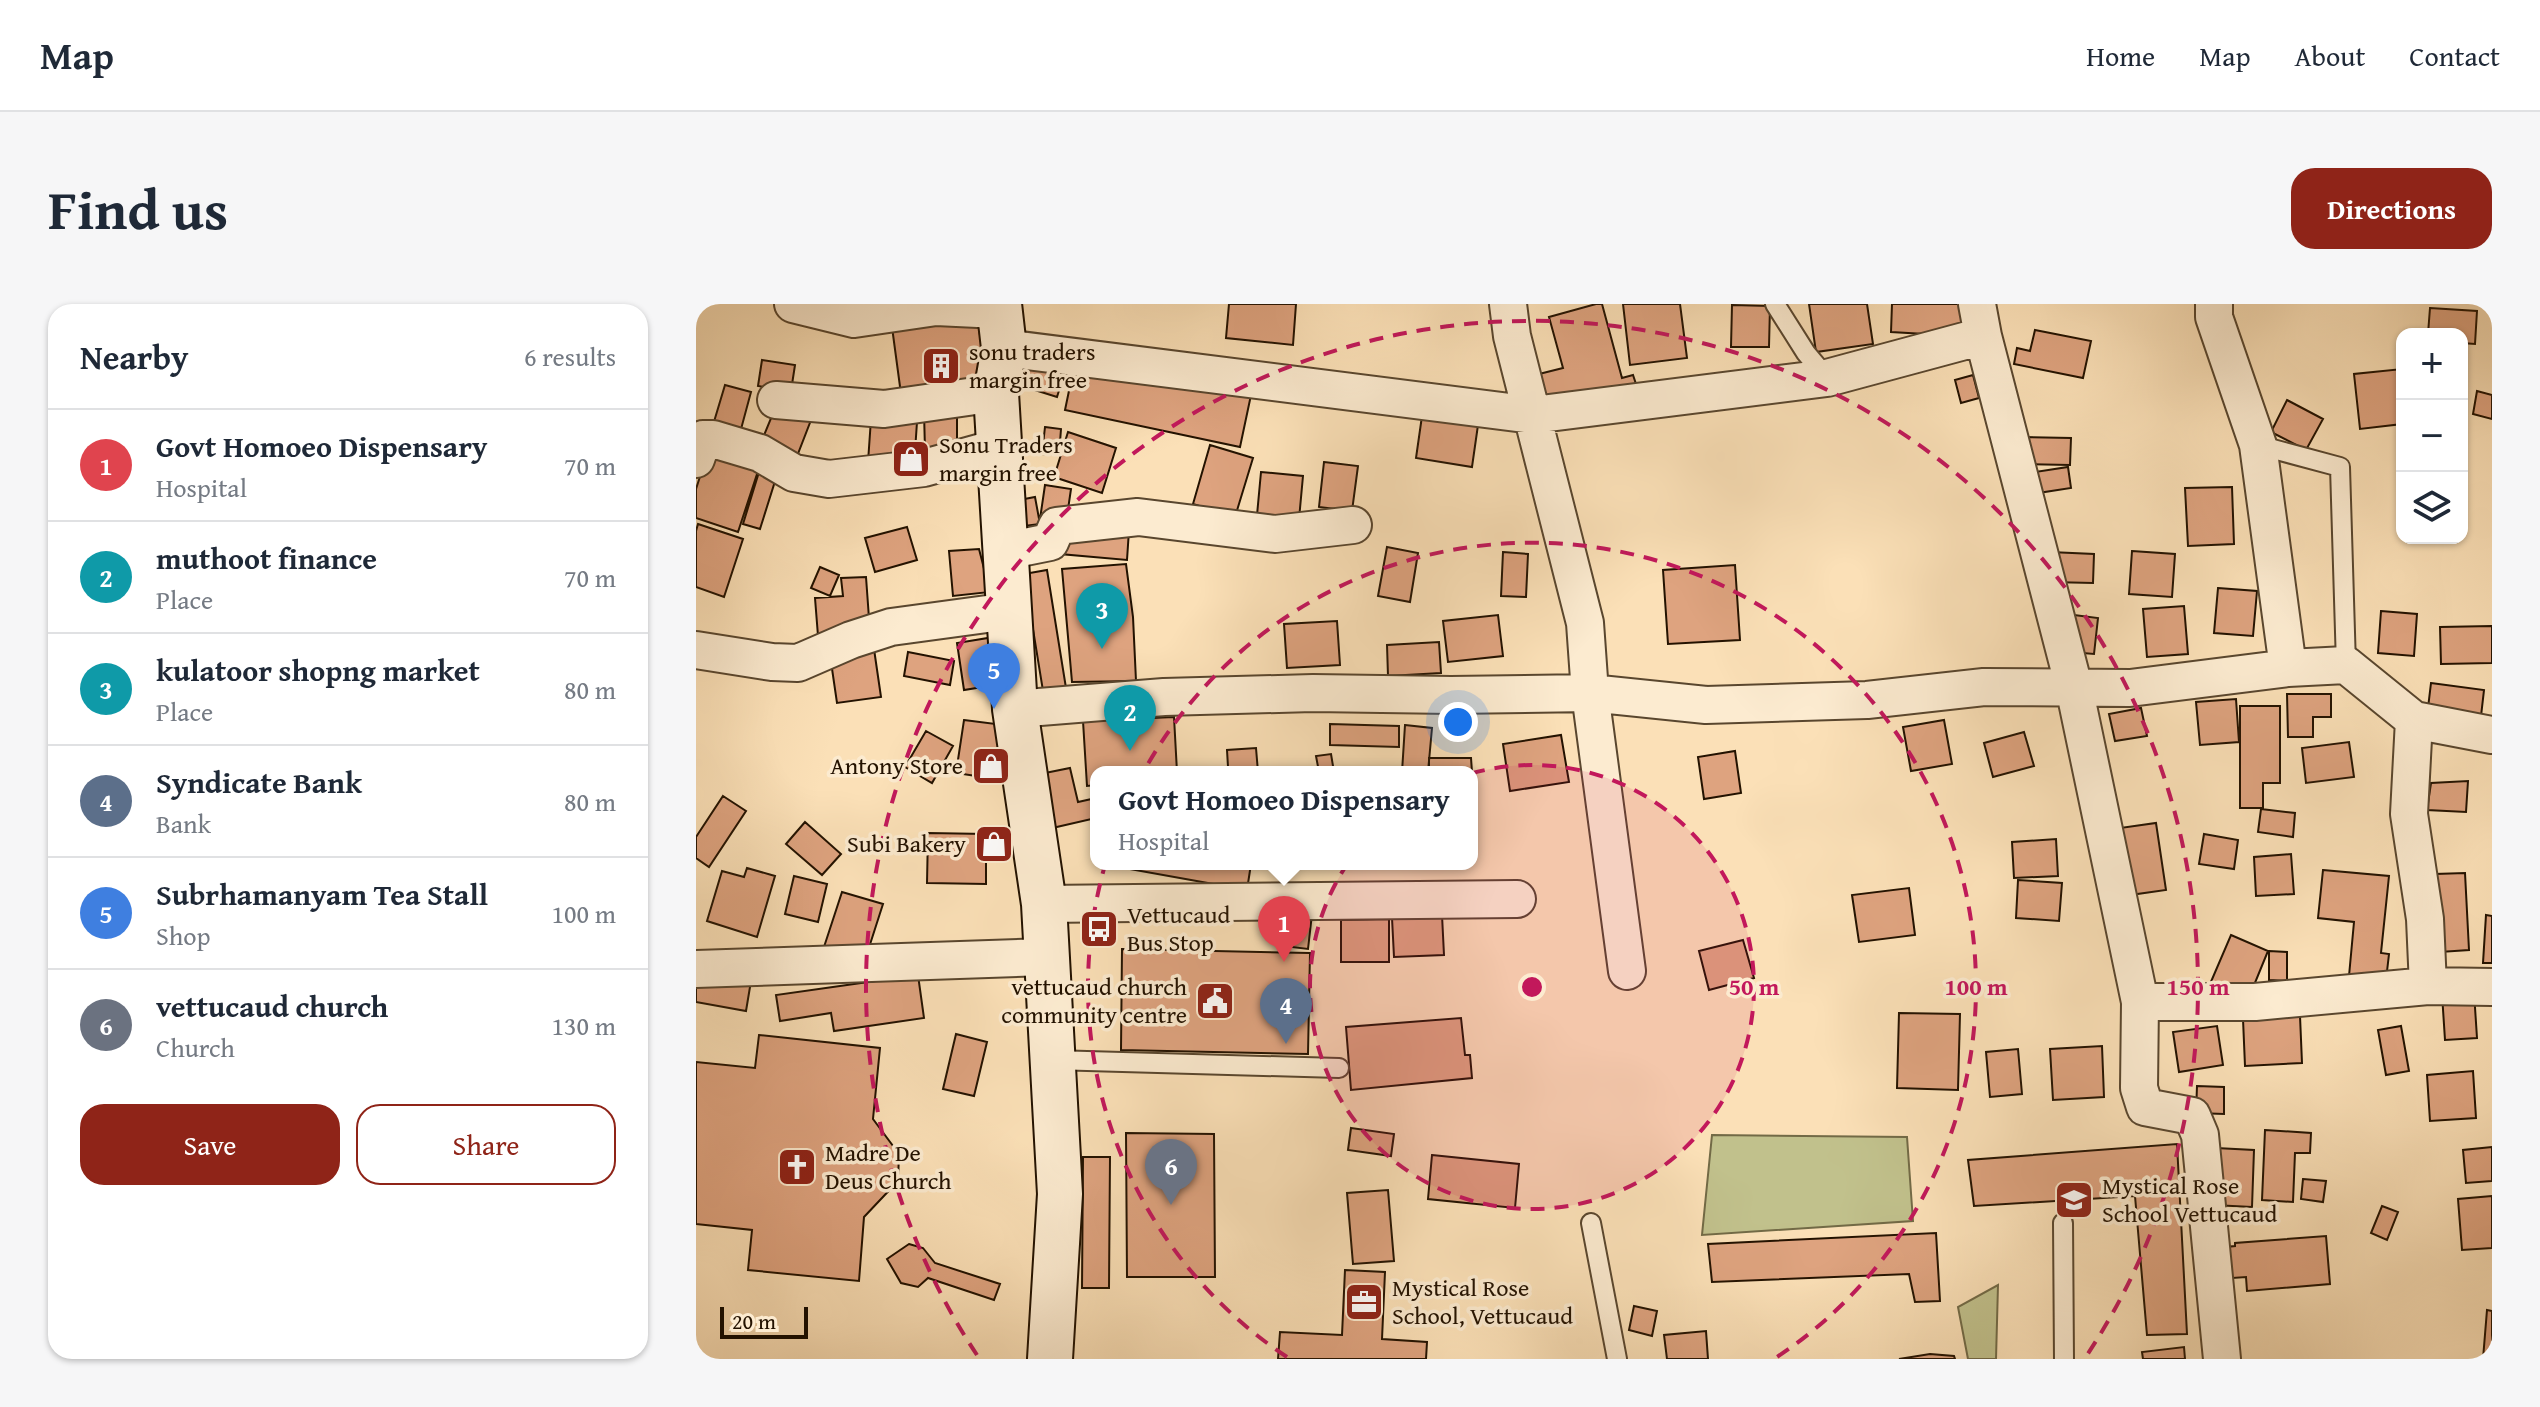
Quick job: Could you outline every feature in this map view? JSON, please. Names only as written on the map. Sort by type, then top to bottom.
[{"type":"main road","points":[[1001,321],[996,393],[1015,709],[1044,904],[1060,1194],[1050,1359]]},
{"type":"street","points":[[793,304],[854,319],[936,307],[1533,415],[1827,378],[1980,320],[2074,687],[2140,1002],[2139,1088],[2145,1107],[2192,1116],[2200,1135],[2222,1359]]},
{"type":"street","points":[[1508,304],[1512,336],[1585,623],[1590,693],[1627,971]]},
{"type":"street","points":[[2214,304],[2214,317],[2258,445],[2288,668]]},
{"type":"street","points":[[776,400],[884,409],[996,393]]},
{"type":"street","points":[[696,459],[703,439],[713,439],[760,453],[794,473],[829,479],[924,468],[1000,447]]},
{"type":"street","points":[[1006,551],[1050,542],[1057,526],[1138,517],[1275,534],[1353,525]]},
{"type":"street","points":[[696,650],[798,663],[891,627],[1009,611]]},
{"type":"street","points":[[1015,709],[1164,697],[1313,693],[1590,693],[1706,705],[1867,700],[1984,687],[2130,688],[2288,668],[2346,665],[2414,720],[2492,735]]},
{"type":"street","points":[[2414,720],[2409,814],[2425,919],[2428,986]]},
{"type":"street","points":[[1044,904],[1517,899]]},
{"type":"street","points":[[696,969],[1045,957]]},
{"type":"street","points":[[2140,1002],[2255,1002],[2428,986],[2492,987]]},
{"type":"lane","points":[[1775,304],[1806,353],[1827,378]]},
{"type":"lane","points":[[2258,445],[2340,467],[2346,665]]},
{"type":"lane","points":[[1052,1060],[1339,1068]]},
{"type":"lane","points":[[1591,1223],[1617,1359]]},
{"type":"lane","points":[[2063,1223],[2064,1359]]},
{"type":"green space","points":[[1712,1135],[1907,1137],[1913,1221],[1702,1235]]},
{"type":"green space","points":[[1998,1285],[1996,1359],[1968,1359],[1958,1307]]},
{"type":"building","points":[[1229,304],[1296,304],[1293,345],[1226,338]]},
{"type":"building","points":[[1602,304],[1622,378],[1633,375],[1637,387],[1549,410],[1539,374],[1563,368],[1549,317]]},
{"type":"building","points":[[1623,304],[1680,304],[1687,358],[1630,365]]},
{"type":"building","points":[[1809,304],[1867,304],[1873,344],[1816,352]]},
{"type":"building","points":[[1892,304],[1962,304],[1960,336],[1891,332]]},
{"type":"building","points":[[1732,305],[1770,306],[1769,347],[1731,347]]},
{"type":"building","points":[[2430,308],[2477,311],[2475,344],[2468,343],[2468,328],[2428,328]]},
{"type":"building","name":"sonu traders margin free","points":[[977,315],[987,382],[901,394],[892,327]]},
{"type":"building","points":[[2035,330],[2091,341],[2083,378],[2014,364],[2017,348],[2030,351]]},
{"type":"building","points":[[1031,356],[1066,368],[1057,397],[1022,386]]},
{"type":"building","points":[[1076,357],[1251,395],[1240,447],[1065,410]]},
{"type":"building","points":[[762,360],[795,365],[791,391],[758,386]]},
{"type":"building","points":[[2396,370],[2396,425],[2360,429],[2354,374]]},
{"type":"building","points":[[1973,375],[1979,398],[1961,403],[1955,380]]},
{"type":"building","points":[[725,385],[751,392],[737,444],[710,435]]},
{"type":"building","points":[[2477,391],[2492,395],[2492,419],[2473,414]]},
{"type":"building","points":[[2287,400],[2323,419],[2306,450],[2271,432]]},
{"type":"building","points":[[776,406],[811,420],[794,464],[758,450]]},
{"type":"building","points":[[1423,409],[1479,418],[1472,467],[1416,458]]},
{"type":"building","points":[[924,412],[957,413],[957,450],[925,450]]},
{"type":"building","points":[[871,419],[917,422],[914,466],[868,462]]},
{"type":"building","points":[[1045,427],[1061,429],[1059,455],[1042,454]]},
{"type":"building","points":[[1068,432],[1116,448],[1102,493],[1054,477]]},
{"type":"building","points":[[2024,437],[2071,438],[2070,465],[2024,464]]},
{"type":"building","points":[[1210,445],[1253,458],[1235,517],[1193,504]]},
{"type":"building","points":[[707,455],[758,471],[738,532],[696,518],[696,489]]},
{"type":"building","points":[[1324,462],[1358,466],[1352,511],[1319,507]]},
{"type":"building","points":[[2068,467],[2071,488],[2038,493],[2035,472]]},
{"type":"building","points":[[759,472],[776,478],[760,529],[743,524]]},
{"type":"building","points":[[1261,472],[1303,476],[1298,530],[1256,526]]},
{"type":"building","points":[[1045,485],[1071,489],[1066,523],[1040,519]]},
{"type":"building","points":[[2232,487],[2234,544],[2188,546],[2185,488]]},
{"type":"building","points":[[1035,497],[1040,524],[1024,526],[1019,500]]},
{"type":"building","points":[[698,524],[743,539],[724,597],[696,587]]},
{"type":"building","points":[[1063,525],[1129,530],[1127,560],[1060,554]]},
{"type":"building","points":[[907,527],[917,560],[875,572],[865,538]]},
{"type":"building","points":[[1387,547],[1418,553],[1410,602],[1378,596]]},
{"type":"building","points":[[979,549],[990,592],[953,596],[949,551]]},
{"type":"building","points":[[2132,551],[2175,554],[2172,597],[2129,594]]},
{"type":"building","points":[[1503,552],[1528,554],[1526,597],[1501,596]]},
{"type":"building","points":[[2050,552],[2094,554],[2093,583],[2050,582]]},
{"type":"building","points":[[1126,564],[1133,617],[1136,681],[1072,682],[1062,569]]},
{"type":"building","points":[[1735,565],[1740,640],[1668,644],[1663,570]]},
{"type":"building","points":[[820,567],[839,575],[830,596],[811,588]]},
{"type":"building","points":[[1047,570],[1066,688],[1043,691],[1024,574]]},
{"type":"building","points":[[866,577],[870,632],[818,636],[815,598],[843,596],[841,578]]},
{"type":"building","points":[[2218,588],[2257,591],[2253,636],[2214,633]]},
{"type":"building","points":[[2184,606],[2188,654],[2147,657],[2143,609]]},
{"type":"building","points":[[2381,611],[2417,614],[2414,656],[2378,653]]},
{"type":"building","points":[[1498,615],[1503,656],[1448,662],[1443,621]]},
{"type":"building","points":[[2074,615],[2098,618],[2094,654],[2071,652]]},
{"type":"building","points":[[1337,621],[1340,665],[1287,668],[1284,624]]},
{"type":"building","points":[[2492,626],[2492,663],[2441,664],[2440,627]]},
{"type":"building","points":[[988,638],[995,685],[964,690],[957,643]]},
{"type":"building","points":[[1439,642],[1441,673],[1388,676],[1387,645]]},
{"type":"building","points":[[874,649],[881,697],[837,703],[830,655]]},
{"type":"building","points":[[908,652],[954,661],[950,685],[904,676]]},
{"type":"building","points":[[2431,683],[2484,690],[2481,716],[2428,708]]},
{"type":"building","points":[[2287,694],[2331,694],[2331,717],[2313,717],[2313,737],[2288,737]]},
{"type":"building","points":[[2236,699],[2239,742],[2200,745],[2196,702]]},
{"type":"building","points":[[2240,706],[2280,706],[2280,783],[2263,783],[2263,808],[2240,808]]},
{"type":"building","points":[[2141,708],[2147,736],[2115,741],[2109,714]]},
{"type":"building","points":[[1174,717],[1177,766],[1090,766],[1090,786],[1087,786],[1083,721]]},
{"type":"building","points":[[964,720],[1004,725],[996,779],[956,773]]},
{"type":"building","points":[[1944,720],[1952,764],[1911,771],[1903,727]]},
{"type":"building","points":[[1330,724],[1399,726],[1399,747],[1330,745]]},
{"type":"building","points":[[1405,725],[1432,728],[1429,766],[1402,766]]},
{"type":"building","points":[[926,731],[953,746],[932,783],[905,767]]},
{"type":"building","points":[[2024,732],[2034,766],[1993,777],[1984,743]]},
{"type":"building","points":[[1561,735],[1569,782],[1510,791],[1503,744]]},
{"type":"building","points":[[2349,742],[2354,777],[2306,783],[2302,748]]},
{"type":"building","points":[[1256,748],[1258,766],[1228,766],[1227,750]]},
{"type":"building","points":[[1735,751],[1741,793],[1704,799],[1698,757]]},
{"type":"building","points":[[1331,754],[1333,766],[1318,766],[1316,756]]},
{"type":"building","points":[[1429,758],[1471,758],[1472,766],[1429,766]]},
{"type":"building","points":[[1070,768],[1078,802],[1090,799],[1090,819],[1048,829],[1035,775]]},
{"type":"building","points":[[2468,781],[2466,812],[2427,810],[2431,783]]},
{"type":"building","points":[[723,796],[746,811],[709,867],[696,858],[696,837]]},
{"type":"building","points":[[2261,809],[2295,813],[2293,837],[2258,832]]},
{"type":"building","points":[[805,822],[841,854],[822,875],[786,844]]},
{"type":"building","points":[[2156,823],[2166,890],[2130,895],[2120,828]]},
{"type":"building","points":[[928,833],[986,834],[986,884],[927,883]]},
{"type":"building","points":[[2204,834],[2238,840],[2234,869],[2199,864]]},
{"type":"building","points":[[2056,839],[2058,876],[2014,878],[2012,842]]},
{"type":"building","points":[[2291,854],[2294,894],[2256,896],[2254,857]]},
{"type":"building","points":[[747,868],[775,876],[757,937],[707,921],[722,871],[744,877]]},
{"type":"building","points":[[1135,870],[1250,870],[1247,890]]},
{"type":"building","points":[[2323,870],[2389,876],[2381,953],[2389,954],[2386,980],[2349,976],[2354,922],[2318,918]]},
{"type":"building","points":[[2465,873],[2469,950],[2440,952],[2435,874]]},
{"type":"building","points":[[794,876],[827,884],[818,922],[785,914]]},
{"type":"building","points":[[2018,880],[2062,883],[2059,921],[2016,918]]},
{"type":"building","points":[[1909,888],[1915,935],[1859,942],[1852,895]]},
{"type":"building","points":[[842,892],[883,904],[864,963],[823,950]]},
{"type":"building","points":[[1288,902],[1313,905],[1308,949],[1283,946]]},
{"type":"building","points":[[1442,915],[1444,955],[1394,957],[1392,918]]},
{"type":"building","points":[[2486,915],[2492,916],[2492,963],[2483,963]]},
{"type":"building","points":[[1389,919],[1389,962],[1341,962],[1341,920]]},
{"type":"building","points":[[2231,935],[2268,951],[2248,1000],[2210,984]]},
{"type":"building","points":[[1743,940],[1754,978],[1709,990],[1699,951]]},
{"type":"building","name":"vettucaud church community centre","points":[[1122,949],[1310,953],[1308,1054],[1121,1050]]},
{"type":"building","points":[[2269,951],[2287,952],[2287,981],[2269,980]]},
{"type":"building","points":[[696,964],[752,975],[746,1011],[696,1002]]},
{"type":"building","points":[[918,975],[924,1018],[834,1031],[831,1013],[780,1021],[776,995]]},
{"type":"building","points":[[2474,992],[2477,1038],[2445,1040],[2442,994]]},
{"type":"building","points":[[1899,1013],[1960,1014],[1958,1090],[1897,1088]]},
{"type":"building","points":[[2300,1016],[2302,1063],[2245,1066],[2243,1019]]},
{"type":"building","points":[[1461,1018],[1465,1055],[1470,1055],[1472,1078],[1351,1090],[1346,1027]]},
{"type":"building","points":[[2217,1026],[2223,1065],[2179,1072],[2173,1032]]},
{"type":"building","points":[[2401,1026],[2409,1071],[2386,1075],[2378,1030]]},
{"type":"building","points":[[956,1034],[987,1042],[974,1096],[943,1089]]},
{"type":"building","name":"Madre De Deus Church","points":[[759,1035],[880,1048],[873,1119],[899,1154],[898,1181],[864,1217],[859,1281],[748,1270],[752,1230],[696,1224],[696,1062],[755,1068]]},
{"type":"building","points":[[2102,1046],[2104,1097],[2053,1100],[2050,1049]]},
{"type":"building","points":[[2018,1049],[2022,1094],[1990,1097],[1986,1052]]},
{"type":"building","points":[[2473,1071],[2476,1118],[2430,1121],[2427,1075]]},
{"type":"building","points":[[2197,1086],[2224,1087],[2224,1114],[2196,1113]]},
{"type":"building","points":[[1351,1128],[1394,1134],[1391,1156],[1348,1150]]},
{"type":"building","points":[[2265,1130],[2311,1133],[2310,1153],[2295,1153],[2293,1202],[2262,1200]]},
{"type":"building","points":[[1126,1133],[1214,1134],[1215,1277],[1127,1277]]},
{"type":"building","points":[[2177,1144],[2187,1334],[2147,1335],[2135,1196],[1974,1206],[1968,1160]]},
{"type":"building","points":[[2492,1147],[2492,1181],[2466,1183],[2463,1150]]},
{"type":"building","points":[[2216,1148],[2254,1150],[2252,1207],[2213,1205]]},
{"type":"building","points":[[1432,1155],[1519,1164],[1515,1208],[1428,1199]]},
{"type":"building","points":[[1083,1157],[1110,1157],[1109,1288],[1082,1288]]},
{"type":"building","points":[[2303,1179],[2326,1181],[2323,1202],[2301,1199]]},
{"type":"building","points":[[1388,1190],[1394,1261],[1353,1264],[1347,1193]]},
{"type":"building","points":[[2492,1196],[2492,1248],[2462,1250],[2458,1199]]},
{"type":"building","points":[[2382,1206],[2398,1212],[2387,1240],[2371,1233]]},
{"type":"building","points":[[1936,1233],[1940,1301],[1915,1302],[1909,1274],[1712,1282],[1708,1244]]},
{"type":"building","points":[[2326,1236],[2330,1284],[2247,1291],[2246,1277],[2218,1279],[2216,1248],[2235,1246],[2235,1243]]},
{"type":"building","points":[[909,1244],[923,1248],[935,1263],[1000,1284],[994,1300],[928,1278],[918,1287],[901,1283],[887,1259]]},
{"type":"building","name":"Mystical Rose School, Vettucaud","points":[[1345,1270],[1385,1272],[1382,1339],[1427,1342],[1426,1359],[1278,1359],[1280,1332],[1342,1335]]},
{"type":"building","points":[[1634,1306],[1657,1311],[1652,1336],[1629,1330]]},
{"type":"building","points":[[2487,1310],[2492,1311],[2492,1359],[2483,1359]]},
{"type":"building","points":[[1706,1331],[1708,1359],[1667,1359],[1664,1335]]},
{"type":"building","points":[[2184,1347],[2185,1359],[2143,1359],[2142,1352]]},
{"type":"building","points":[[1930,1354],[1954,1356],[1955,1359],[1899,1359]]},
{"type":"place","name":"sonu traders margin free","points":[[941,366]]},
{"type":"place","name":"Sonu Traders margin free","points":[[911,459]]},
{"type":"place","name":"kulatoor shopng market","points":[[1102,649]]},
{"type":"place","name":"Subrhamanyam Tea Stall","points":[[994,709]]},
{"type":"place","name":"muthoot finance","points":[[1130,751]]},
{"type":"place","name":"Antony Store","points":[[991,766]]},
{"type":"place","name":"Subi Bakery","points":[[994,844]]},
{"type":"place","name":"Vettucaud Bus Stop","points":[[1099,929]]},
{"type":"place","name":"Govt Homoeo Dispensary","points":[[1284,962]]},
{"type":"place","name":"vettucaud church community centre","points":[[1215,1001]]},
{"type":"place","name":"Syndicate Bank","points":[[1286,1044]]},
{"type":"place","name":"Madre De Deus Church","points":[[797,1167]]},
{"type":"place","name":"Mystical Rose School Vettucaud","points":[[2074,1200]]},
{"type":"place","name":"vettucaud church","points":[[1171,1205]]},
{"type":"place","name":"Mystical Rose School, Vettucaud","points":[[1364,1302]]}]
